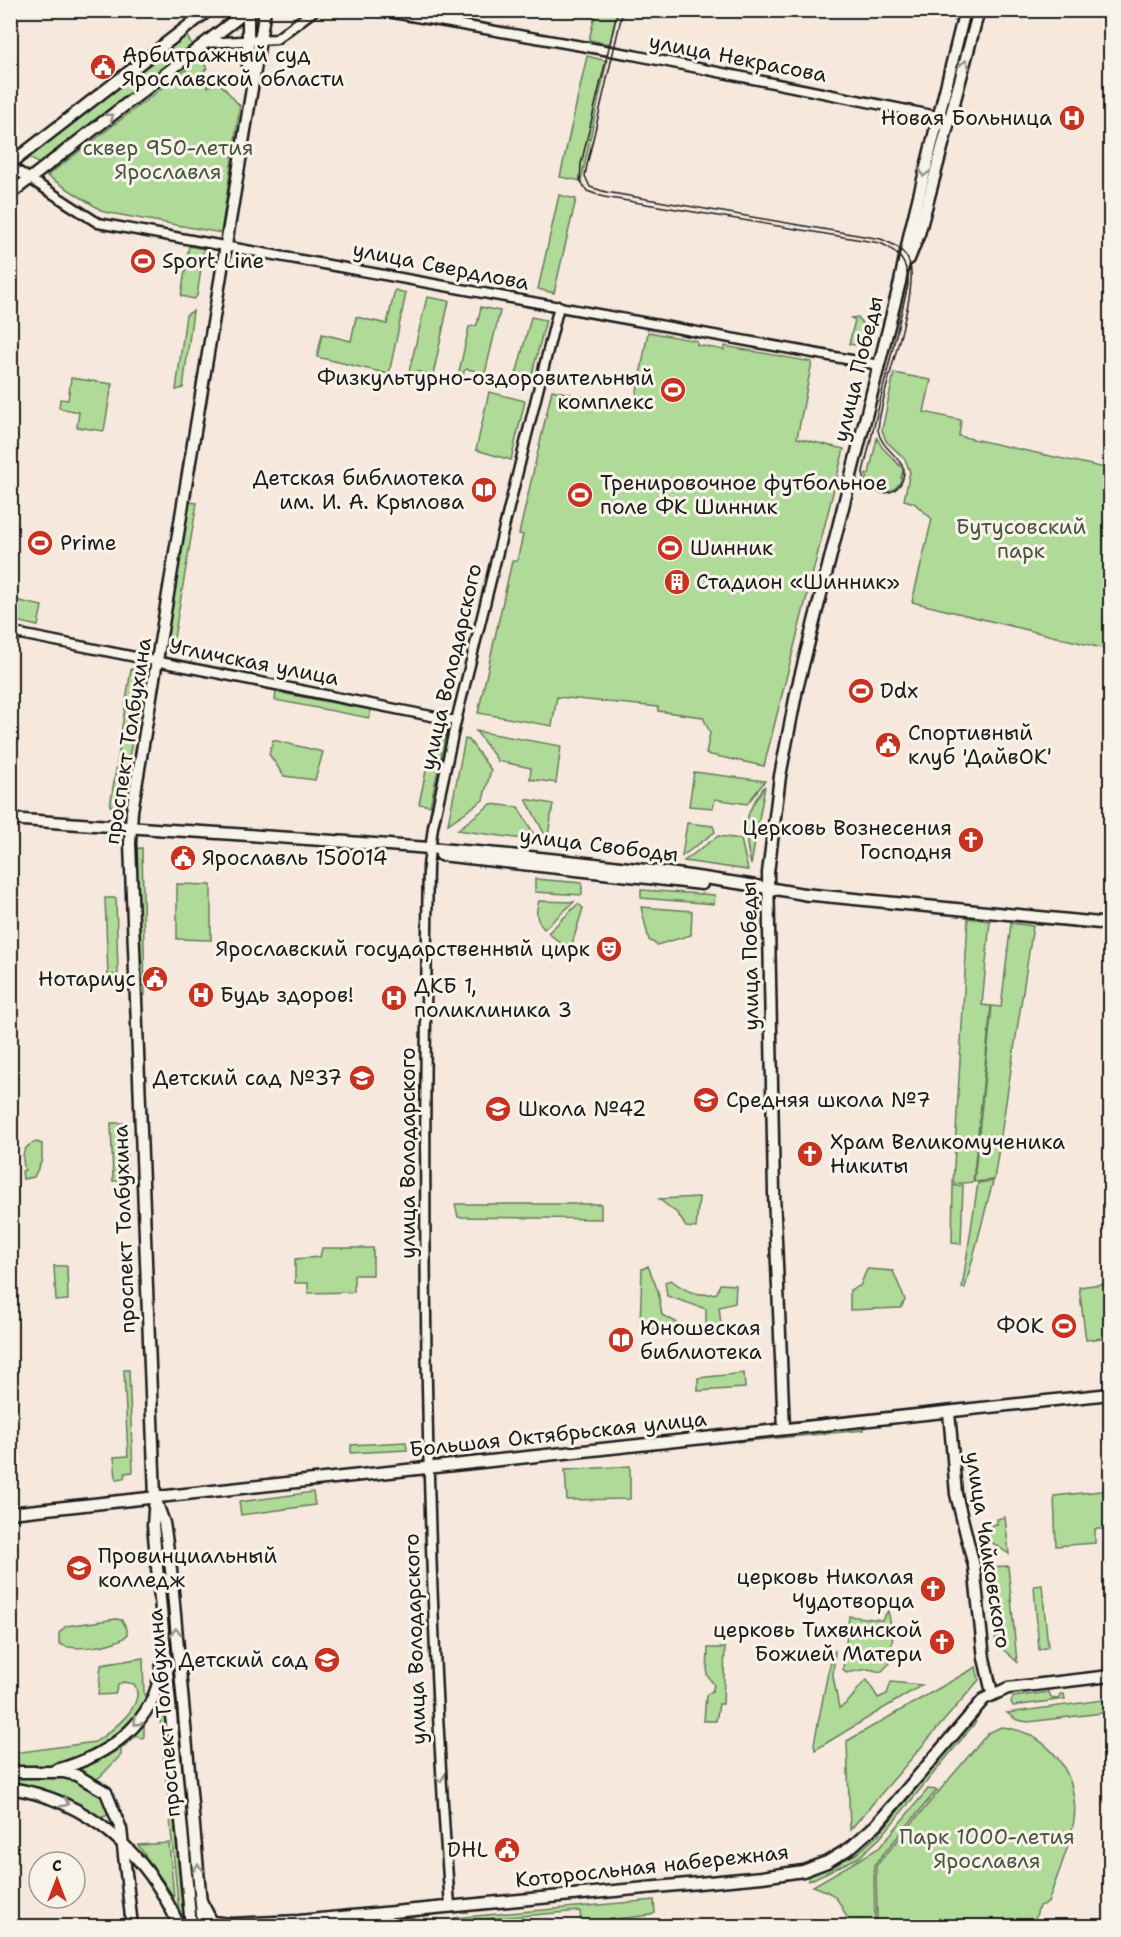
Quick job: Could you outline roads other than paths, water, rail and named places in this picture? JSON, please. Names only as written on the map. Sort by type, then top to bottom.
[{"type":"main road","points":[[10,165],[209,10]]},
{"type":"main road","points":[[10,194],[248,10]]},
{"type":"main road","name":"проспект Толбухина","points":[[248,10],[248,104]]},
{"type":"main road","name":"проспект Толбухина","points":[[191,1926],[153,1525],[155,1497],[133,978],[130,828],[265,10]]},
{"type":"main road","name":"улица Победы","points":[[784,1429],[774,1193],[767,889],[776,806],[793,708],[900,282],[910,232],[965,10]]},
{"type":"main road","name":"улица Победы","points":[[900,282],[920,234],[979,10]]},
{"type":"main road","name":"улица Свободы","points":[[10,819],[429,850],[809,894],[1110,924]]},
{"type":"main road","name":"Большая Октябрьская улица","points":[[10,1513],[1110,1394]]},
{"type":"main road","name":"улица Чайковского","points":[[950,1412],[956,1494],[974,1566],[984,1658],[992,1693]]},
{"type":"main road","name":"проспект Толбухина","points":[[155,1497],[164,1523],[171,1570],[203,1926]]},
{"type":"main road","points":[[50,1772],[94,1757],[112,1746],[137,1723],[149,1708],[157,1690],[163,1649]]},
{"type":"main road","points":[[992,1693],[1008,1688],[1110,1676]]},
{"type":"main road","name":"Которосльная набережная","points":[[227,1925],[299,1924],[450,1906],[777,1876],[827,1862],[850,1848],[877,1824],[971,1713],[992,1693]]},
{"type":"main road","points":[[10,1772],[50,1772],[76,1775],[101,1788],[115,1809],[123,1843],[132,1926]]},
{"type":"main road","points":[[10,1788],[59,1800],[99,1822],[123,1843],[148,1871],[165,1896],[179,1926]]},
{"type":"main road","points":[[99,1822],[110,1821],[115,1815],[115,1809]]},
{"type":"main road","points":[[127,1878],[134,1869],[148,1871]]},
{"type":"main road","points":[[201,1901],[212,1922],[227,1925]]},
{"type":"street","points":[[191,25],[202,10]]},
{"type":"street","points":[[205,43],[280,37],[315,10]]},
{"type":"street","name":"улица Некрасова","points":[[376,10],[633,55],[951,118]]},
{"type":"street","name":"улица Свердлова","points":[[10,165],[98,223],[226,244],[879,365]]},
{"type":"street","name":"улица Володарского","points":[[450,1906],[438,1764],[427,1468],[425,1185],[429,850],[456,721],[559,306]]},
{"type":"street","name":"Угличская улица","points":[[10,632],[456,721]]},
{"type":"tram line","points":[[618,10],[581,164],[580,180],[587,191],[604,197],[880,243],[893,250],[905,265],[908,285],[863,472],[871,488],[878,492],[892,491],[903,479],[904,469],[882,441],[878,430],[885,391],[909,295],[911,276],[907,257],[898,247],[881,239],[606,192],[590,187],[585,176],[587,165],[623,10]]},
{"type":"place","name":"Арбитражный суд Ярославской области","points":[[103,67]]},
{"type":"place","name":"Новая Больница","points":[[1072,118]]},
{"type":"place","name":"Sport Line","points":[[143,261]]},
{"type":"place","name":"Физкультурно-оздоровительный комплекс","points":[[673,390]]},
{"type":"place","name":"Детская библиотека им. И. А. Крылова","points":[[484,490]]},
{"type":"place","name":"Тренировочное футбольное поле ФК Шинник","points":[[580,495]]},
{"type":"place","name":"Prime","points":[[40,543]]},
{"type":"place","name":"Шинник","points":[[670,548]]},
{"type":"place","name":"Стадион «Шинник»","points":[[677,582]]},
{"type":"place","name":"Ddx","points":[[861,691]]},
{"type":"place","name":"Спортивный клуб 'ДайвОК'","points":[[888,745]]},
{"type":"place","name":"Церковь Вознесения Господня","points":[[971,840]]},
{"type":"place","name":"Ярославль 150014","points":[[183,858]]},
{"type":"place","name":"Ярославский государственный цирк","points":[[609,949]]},
{"type":"place","name":"Нотариус","points":[[155,979]]},
{"type":"place","name":"Будь здоров!","points":[[201,995]]},
{"type":"place","name":"ДКБ 1, поликлиника 3","points":[[394,998]]},
{"type":"place","name":"Детский сад №37","points":[[362,1078]]},
{"type":"place","name":"Средняя школа №7","points":[[706,1100]]},
{"type":"place","name":"Школа №42","points":[[498,1109]]},
{"type":"place","name":"Храм Великомученика Никиты","points":[[810,1154]]},
{"type":"place","name":"ФОК","points":[[1064,1326]]},
{"type":"place","name":"Юношеская библиотека","points":[[621,1340]]},
{"type":"place","name":"Провинциальный колледж","points":[[79,1568]]},
{"type":"place","name":"церковь Николая Чудотворца","points":[[933,1589]]},
{"type":"place","name":"церковь Тихвинской Божией Матери","points":[[942,1642]]},
{"type":"place","name":"Детский сад","points":[[327,1660]]},
{"type":"place","name":"DHL","points":[[507,1850]]},
{"type":"park label","name":"сквер 950-летия Ярославля","points":[[168,160]]},
{"type":"park label","name":"Бутусовский парк","points":[[1021,539]]},
{"type":"park label","name":"Парк 1000-летия Ярославля","points":[[987,1849]]}]
